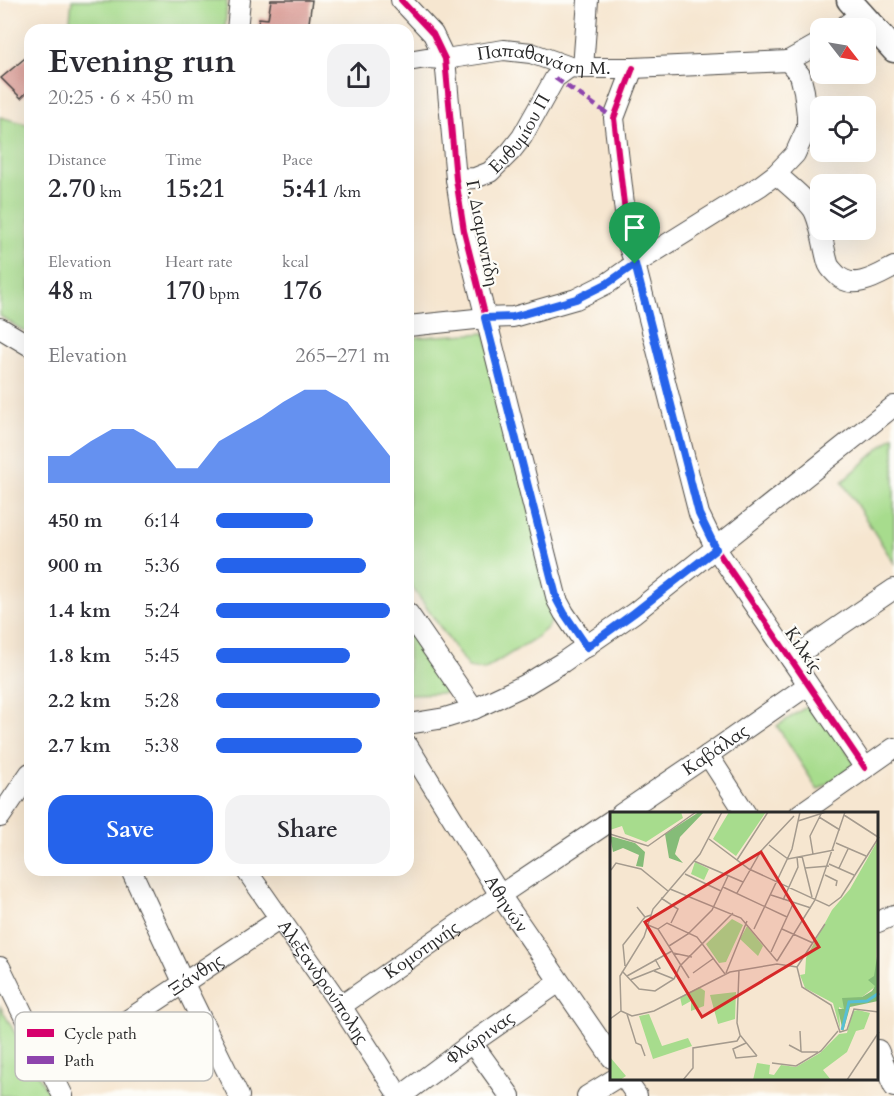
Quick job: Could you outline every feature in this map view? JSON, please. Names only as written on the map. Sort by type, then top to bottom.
[{"type":"main road","points":[[851,14],[894,50]]},
{"type":"street","points":[[238,24],[240,0]]},
{"type":"street","points":[[401,0],[433,34],[445,59]]},
{"type":"street","points":[[577,67],[588,0]]},
{"type":"street","name":"Παπαθανάση Μ.","points":[[414,60],[445,59],[504,50],[531,53],[577,67],[633,68],[788,61],[810,49]]},
{"type":"street","name":"Γ. Διαμαντίδη","points":[[445,59],[456,179],[464,231],[485,318],[557,600],[587,647]]},
{"type":"street","points":[[414,325],[513,317],[576,299],[608,283],[760,186],[776,174],[795,154],[807,128],[800,75],[788,61]]},
{"type":"street","name":"Ευθυμίου Π","points":[[456,179],[475,178],[490,172],[522,137],[555,78],[577,67]]},
{"type":"street","name":"Κιλκίς","points":[[633,68],[614,118],[629,247],[699,514],[716,549],[865,768]]},
{"type":"street","points":[[776,174],[811,206],[821,231],[829,266],[842,280],[851,283],[872,279],[894,267]]},
{"type":"street","points":[[0,328],[24,342]]},
{"type":"street","points":[[414,723],[446,718],[474,709],[525,685],[587,647],[716,549],[894,406]]},
{"type":"street","points":[[791,659],[894,589]]},
{"type":"street","points":[[414,622],[474,709]]},
{"type":"street","name":"Καβάλας","points":[[624,812],[808,685]]},
{"type":"street","points":[[803,812],[894,748]]},
{"type":"street","points":[[708,755],[745,812]]},
{"type":"street","name":"Αθηνών","points":[[414,756],[500,895],[610,1055]]},
{"type":"street","points":[[0,817],[24,782]]},
{"type":"street","points":[[500,895],[610,821]]},
{"type":"street","points":[[134,876],[198,1012]]},
{"type":"street","name":"Αλεξανδρούπολης","points":[[250,876],[341,1006],[400,1096]]},
{"type":"street","name":"Κομοτηνής","points":[[341,1006],[500,895]]},
{"type":"street","points":[[879,922],[894,915]]},
{"type":"street","name":"Ξάνθης","points":[[141,1012],[280,919]]},
{"type":"street","points":[[0,967],[22,1012]]},
{"type":"street","name":"Φλώρινας","points":[[400,1096],[559,982]]},
{"type":"street","points":[[213,1043],[239,1096]]},
{"type":"street","points":[[472,1043],[510,1096]]},
{"type":"street","points":[[879,1052],[894,1087]]},
{"type":"street","points":[[56,1081],[63,1096]]},
{"type":"street","points":[[587,1096],[611,1081]]},
{"type":"street","points":[[627,1081],[637,1096]]},
{"type":"green space","points":[[72,0],[227,0],[225,24],[70,24]]},
{"type":"green space","points":[[0,117],[24,123],[24,331],[0,316]]},
{"type":"green space","points":[[485,333],[558,613],[546,629],[534,639],[484,670],[468,667],[414,590],[414,338]]},
{"type":"green space","points":[[894,436],[894,563],[842,482]]},
{"type":"green space","points":[[414,629],[445,670],[445,693],[414,694]]},
{"type":"green space","points":[[815,701],[856,765],[818,790],[777,726]]},
{"type":"green space","points":[[0,1006],[15,1033],[15,1081],[42,1081],[50,1096],[0,1096]]},
{"type":"building","points":[[271,0],[312,0],[309,24],[258,24],[259,18],[268,19]]},
{"type":"building","points":[[24,59],[24,95],[21,98],[1,78]]},
{"type":"marked path","points":[[555,78],[614,118]]},
{"type":"cycle path","points":[[401,0],[433,34],[445,59],[456,179],[464,231],[557,600],[587,647]]},
{"type":"cycle path","points":[[633,68],[614,118],[629,247],[699,514],[716,549],[865,768]]},
{"type":"route","points":[[635,264],[699,514],[716,549],[587,647],[557,600],[485,318],[513,317],[576,299],[608,283],[635,264]]}]
